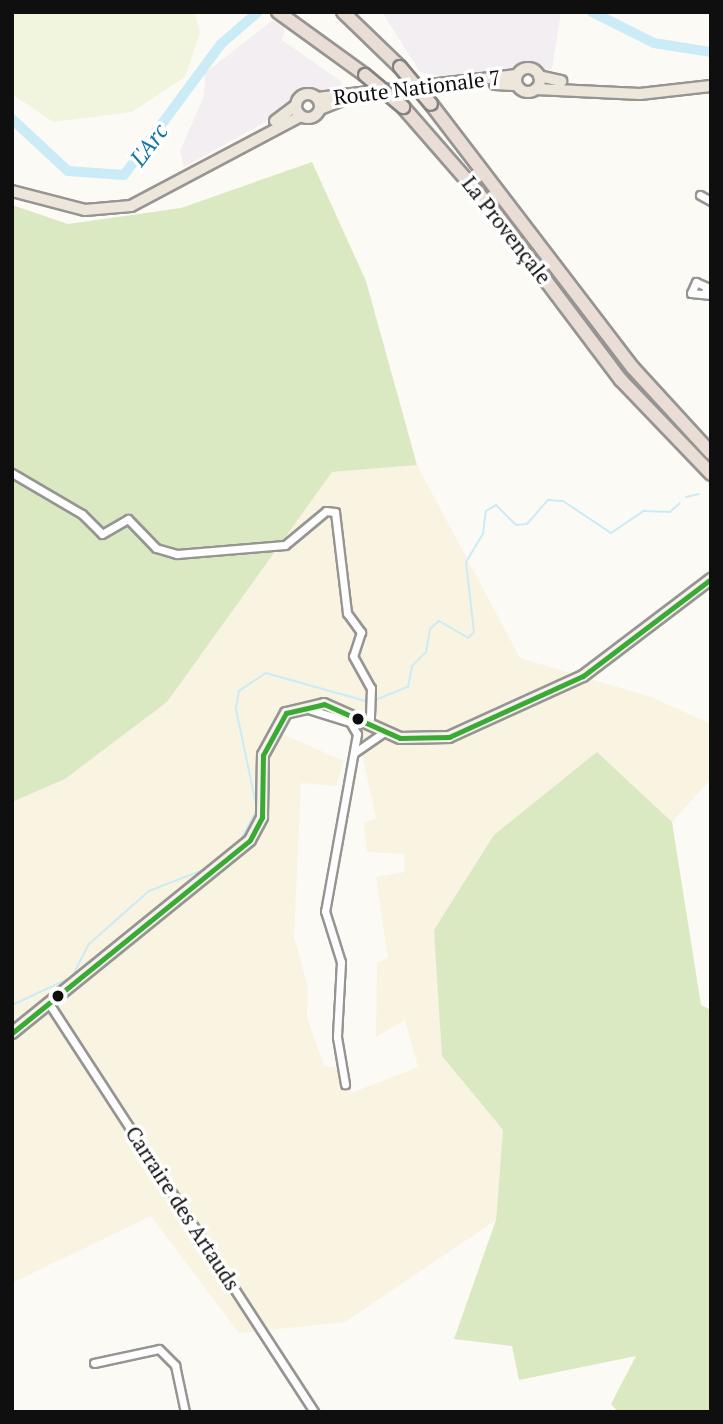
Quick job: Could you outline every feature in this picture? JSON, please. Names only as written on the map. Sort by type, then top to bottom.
[{"type":"highway","name":"La Provençale","points":[[278,12],[365,75],[403,107],[492,209],[621,380],[711,474]]},
{"type":"highway","name":"La Provençale","points":[[343,13],[400,67],[431,104],[633,368],[711,453]]},
{"type":"main road","points":[[665,91],[539,76],[530,68],[517,80],[536,89],[665,91],[711,86]]},
{"type":"main road","points":[[536,89],[539,76]]},
{"type":"main road","name":"Route Nationale 7","points":[[319,103],[517,80]]},
{"type":"main road","points":[[12,191],[85,210],[131,206],[298,111],[304,94],[319,103],[312,118],[298,111]]},
{"type":"street","points":[[700,195],[711,201]]},
{"type":"street","points":[[12,473],[82,514],[102,534],[128,519],[156,548],[177,554],[285,545],[326,512],[335,512],[347,613],[361,632],[353,656],[371,688],[370,724]]},
{"type":"street","points":[[12,1033],[50,1005],[250,840],[262,817],[263,755],[271,733],[295,708],[324,704],[384,732],[409,739],[449,737],[583,676],[711,579]]},
{"type":"street","points":[[295,708],[350,722],[356,734],[325,911],[341,961],[337,1037],[345,1084]]},
{"type":"street","points":[[354,754],[384,732]]},
{"type":"street","name":"Carraire des Artauds","points":[[50,1005],[314,1412]]},
{"type":"street","points":[[94,1363],[159,1349],[175,1365],[185,1412]]},
{"type":"shaded area","points":[[382,12],[561,12],[552,68],[545,73],[531,63],[513,73],[443,77],[420,72]]},
{"type":"shaded area","points":[[273,20],[285,27],[282,40],[342,82],[336,94],[314,90],[294,97],[287,110],[184,167],[180,151],[204,96],[205,73]]},
{"type":"shaded area","points":[[417,465],[520,658],[651,697],[711,724],[711,779],[672,822],[597,752],[442,1056],[503,1130],[496,1220],[345,1322],[239,1333],[151,1216],[12,1283],[12,802],[65,779],[167,702],[332,472]],"holes":[[[305,705],[354,717],[376,818],[364,823],[367,852],[404,854],[405,872],[376,877],[388,958],[377,963],[376,1037],[405,1020],[418,1067],[351,1093],[341,1068],[324,1066],[307,1017],[308,988],[294,937],[301,783],[336,786],[344,761],[273,730]]]},
{"type":"green space","points":[[12,12],[195,12],[200,33],[185,77],[132,112],[53,122],[12,94]]},
{"type":"green space","points":[[312,162],[366,281],[417,465],[332,472],[167,702],[65,779],[12,802],[12,205],[68,224],[181,208]]},
{"type":"green space","points":[[597,752],[672,822],[701,1005],[711,1010],[711,1412],[618,1412],[611,1404],[636,1356],[519,1380],[512,1346],[454,1339],[496,1220],[503,1130],[442,1056],[434,930],[494,835]]},
{"type":"waterway","name":"L'Arc","points":[[12,119],[68,171],[124,175],[221,44],[258,12]]},
{"type":"waterway","name":"L'Arc","points":[[592,12],[654,43],[711,52]]},
{"type":"waterway","points":[[686,497],[699,494]]},
{"type":"waterway","points":[[375,700],[408,687],[412,666],[426,652],[430,629],[439,621],[468,638],[474,632],[466,562],[483,534],[486,511],[496,505],[516,525],[527,524],[548,500],[563,501],[611,533],[644,511],[670,512],[680,503]]},
{"type":"waterway","points":[[239,843],[257,809],[236,709],[239,691],[266,673],[369,702]]},
{"type":"waterway","points":[[12,1005],[72,977],[89,944],[149,891],[208,868]]},
{"type":"transit line","points":[[12,1033],[250,840],[262,817],[263,755],[286,713],[324,704],[400,738],[449,737],[583,676],[711,579]]}]
